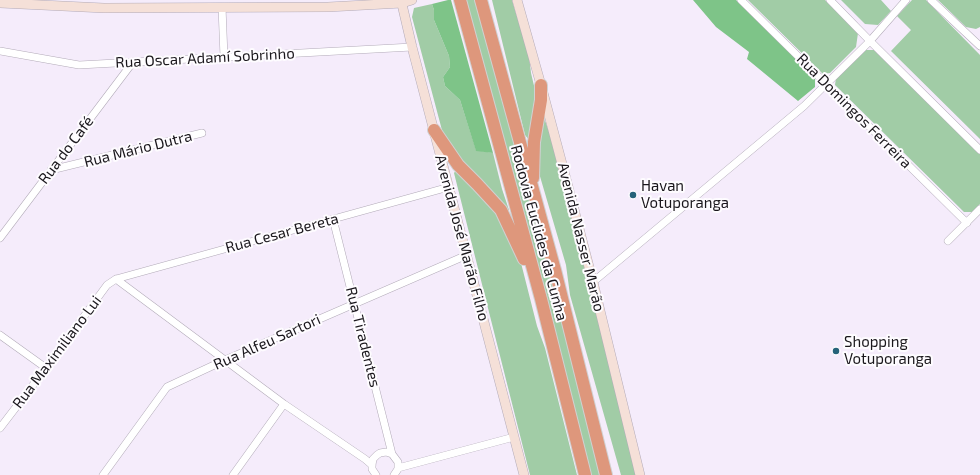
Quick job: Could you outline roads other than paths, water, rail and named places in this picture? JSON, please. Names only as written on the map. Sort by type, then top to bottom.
[{"type":"highway","name":"Rodovia Euclides da Cunha","points":[[481,1],[554,270],[606,475]]},
{"type":"highway","name":"Rodovia Euclides da Cunha","points":[[461,5],[541,299],[585,475]]},
{"type":"highway","points":[[532,191],[534,142],[541,100],[541,85]]},
{"type":"highway","points":[[434,130],[458,165],[500,210],[518,245],[541,299]]},
{"type":"main road","points":[[0,3],[75,3],[104,8],[412,0]]},
{"type":"main road","name":"Avenida Nasser Marão","points":[[517,0],[593,282],[640,475]]},
{"type":"main road","name":"Avenida José Marão Filho","points":[[401,1],[524,475]]},
{"type":"street","name":"Rua Domingos Ferreira","points":[[741,0],[966,222]]},
{"type":"street","points":[[830,0],[980,150]]},
{"type":"street","points":[[593,282],[804,106],[870,41],[906,0]]},
{"type":"street","points":[[931,0],[980,46]]},
{"type":"street","points":[[222,4],[224,57]]},
{"type":"street","name":"Rua Oscar Adamí Sobrinho","points":[[0,51],[79,65],[412,47]]},
{"type":"street","name":"Rua do Café","points":[[0,238],[133,62]]},
{"type":"street","name":"Rua Mário Dutra","points":[[51,170],[202,133]]},
{"type":"street","name":"Rua Cesar Bereta","points":[[116,279],[449,187]]},
{"type":"street","points":[[948,241],[980,209]]},
{"type":"street","name":"Rua Tiradentes","points":[[333,219],[392,454]]},
{"type":"street","name":"Rua Alfeu Sartori","points":[[103,475],[168,388],[225,360],[467,255]]},
{"type":"street","points":[[116,279],[284,404],[372,465]]},
{"type":"street","name":"Rua Maximiliano Lui","points":[[0,428],[107,285],[116,279]]},
{"type":"street","points":[[0,335],[46,368]]},
{"type":"street","points":[[233,475],[284,404]]},
{"type":"street","points":[[365,459],[375,457],[383,452],[392,454],[396,459],[397,470],[406,466],[514,437]]},
{"type":"street","points":[[375,457],[373,459],[372,469],[376,475]]},
{"type":"place","name":"Havan Votuporanga","points":[[633,195]]},
{"type":"place","name":"Shopping Votuporanga","points":[[836,351]]}]
